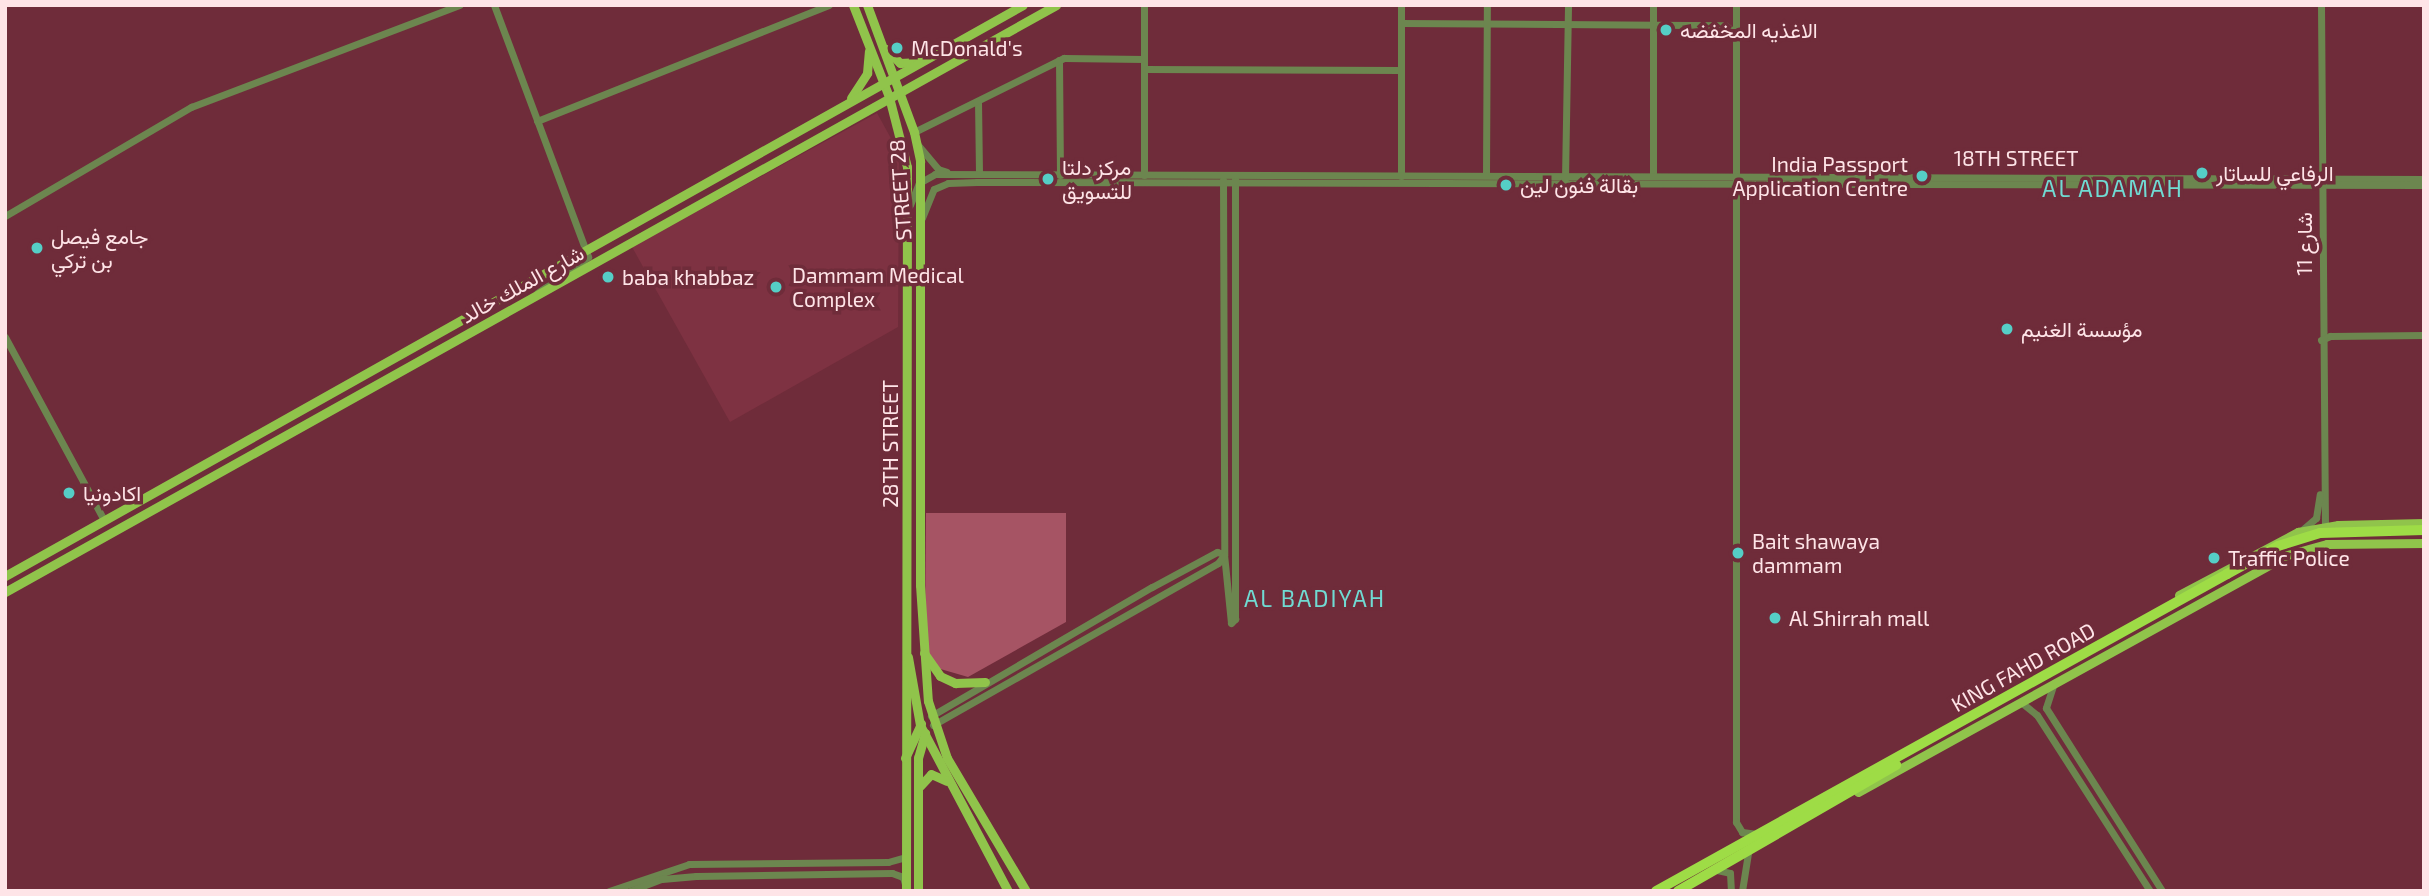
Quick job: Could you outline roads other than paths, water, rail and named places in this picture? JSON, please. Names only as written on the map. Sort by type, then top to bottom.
[{"type":"highway","name":"KING FAHD ROAD","points":[[1678,891],[2229,577],[2278,546],[2320,533],[2424,530]]},
{"type":"highway","name":"KING FAHD ROAD","points":[[1656,891],[2229,577],[2308,542],[2344,536],[2424,536]]},
{"type":"main road","name":"28TH STREET","points":[[853,5],[889,97],[907,167],[903,763],[906,888]]},
{"type":"main road","name":"STREET 28","points":[[867,5],[915,132],[917,144],[922,219],[921,648],[932,721],[947,758],[1026,891]]},
{"type":"main road","name":"شارع الملك خالد","points":[[5,576],[1023,5]]},
{"type":"main road","name":"شارع الملك خالد","points":[[5,592],[1056,5]]},
{"type":"main road","points":[[842,107],[867,73],[869,42]]},
{"type":"main road","points":[[882,43],[900,62],[924,61]]},
{"type":"main road","points":[[906,108],[908,90],[914,84]]},
{"type":"main road","points":[[868,110],[886,112],[897,122]]},
{"type":"main road","points":[[1867,773],[2221,570],[2298,532],[2325,527],[2424,523]]},
{"type":"main road","points":[[2325,527],[2327,544]]},
{"type":"main road","points":[[1832,805],[2022,704],[2272,563],[2327,544],[2424,542]]},
{"type":"main road","points":[[905,642],[922,729],[1008,891]]},
{"type":"main road","points":[[921,648],[940,676],[955,684],[985,682]]},
{"type":"main road","points":[[903,763],[922,729],[932,721]]},
{"type":"main road","points":[[918,891],[918,758],[922,729]]},
{"type":"main road","points":[[918,795],[923,779],[931,774],[948,782]]},
{"type":"street","points":[[5,216],[191,107],[459,5]]},
{"type":"street","points":[[494,5],[586,260],[551,280],[534,297]]},
{"type":"street","points":[[537,121],[829,5]]},
{"type":"street","points":[[1144,5],[1144,176]]},
{"type":"street","points":[[1401,5],[1401,176]]},
{"type":"street","points":[[1486,174],[1487,5]]},
{"type":"street","points":[[1567,176],[1568,5]]},
{"type":"street","points":[[1653,5],[1653,176]]},
{"type":"street","points":[[1736,5],[1736,822],[1742,832],[1758,834]]},
{"type":"street","name":"شارع 11","points":[[2321,5],[2322,483],[2325,527]]},
{"type":"street","points":[[1401,23],[1726,25],[1736,34]]},
{"type":"street","points":[[915,132],[1059,60],[1144,59]]},
{"type":"street","points":[[1059,60],[1060,175]]},
{"type":"street","points":[[1144,69],[1401,70]]},
{"type":"street","points":[[978,101],[979,174]]},
{"type":"street","points":[[917,144],[938,169],[954,174]]},
{"type":"street","points":[[908,220],[919,183],[926,176],[979,174],[1223,179]]},
{"type":"street","points":[[1235,179],[1486,174],[1736,180]]},
{"type":"street","points":[[1552,183],[1567,176]]},
{"type":"street","points":[[1223,179],[1224,554],[1231,623],[1235,620],[1235,179]]},
{"type":"street","points":[[922,219],[934,189],[948,183],[1235,179],[1552,183],[1736,180],[2424,185]]},
{"type":"street","points":[[2322,183],[2424,179]]},
{"type":"street","points":[[2321,340],[2330,336],[2424,335]]},
{"type":"street","points":[[5,337],[104,520]]},
{"type":"street","name":"شارع 11","points":[[2298,532],[2316,518],[2322,483]]},
{"type":"street","points":[[932,721],[985,682],[1217,551],[1224,554]]},
{"type":"street","points":[[932,721],[1217,563],[1224,554]]},
{"type":"street","points":[[2046,708],[2053,686]]},
{"type":"street","points":[[2022,704],[2037,715],[2150,891]]},
{"type":"street","points":[[2037,715],[2037,708],[2046,708]]},
{"type":"street","points":[[2046,708],[2162,891]]},
{"type":"street","points":[[1742,887],[1748,852]]},
{"type":"street","points":[[609,891],[690,864],[887,862],[906,857]]},
{"type":"street","points":[[883,873],[887,862]]},
{"type":"street","points":[[1713,871],[1728,871],[1731,887]]},
{"type":"street","points":[[630,891],[662,879],[696,876],[883,873],[903,877],[906,888]]},
{"type":"street","points":[[1731,887],[1738,877],[1742,887]]},
{"type":"place","name":"الاغذيه المخفضه","points":[[1666,30]]},
{"type":"place","name":"McDonald's","points":[[897,48]]},
{"type":"place","name":"الرفاعي للساتار","points":[[2202,173]]},
{"type":"place","name":"India Passport Application Centre","points":[[1922,176]]},
{"type":"place","name":"مركز دلتا للتسويق","points":[[1048,179]]},
{"type":"place","name":"بقالة فنون لين","points":[[1506,185]]},
{"type":"place","name":"جامع فيصل بن تركي","points":[[37,248]]},
{"type":"place","name":"baba khabbaz","points":[[608,277]]},
{"type":"place","name":"Dammam Medical Complex","points":[[776,287]]},
{"type":"place","name":"مؤسسة الغنيم","points":[[2007,329]]},
{"type":"place","name":"اكادونيا","points":[[69,493]]},
{"type":"place","name":"Bait shawaya dammam","points":[[1738,553]]},
{"type":"place","name":"Traffic Police","points":[[2214,558]]},
{"type":"place","name":"Al Shirrah mall","points":[[1775,618]]},
{"type":"district","name":"AL ADAMAH","points":[[2113,188]]},
{"type":"district","name":"AL BADIYAH","points":[[1315,598]]}]
